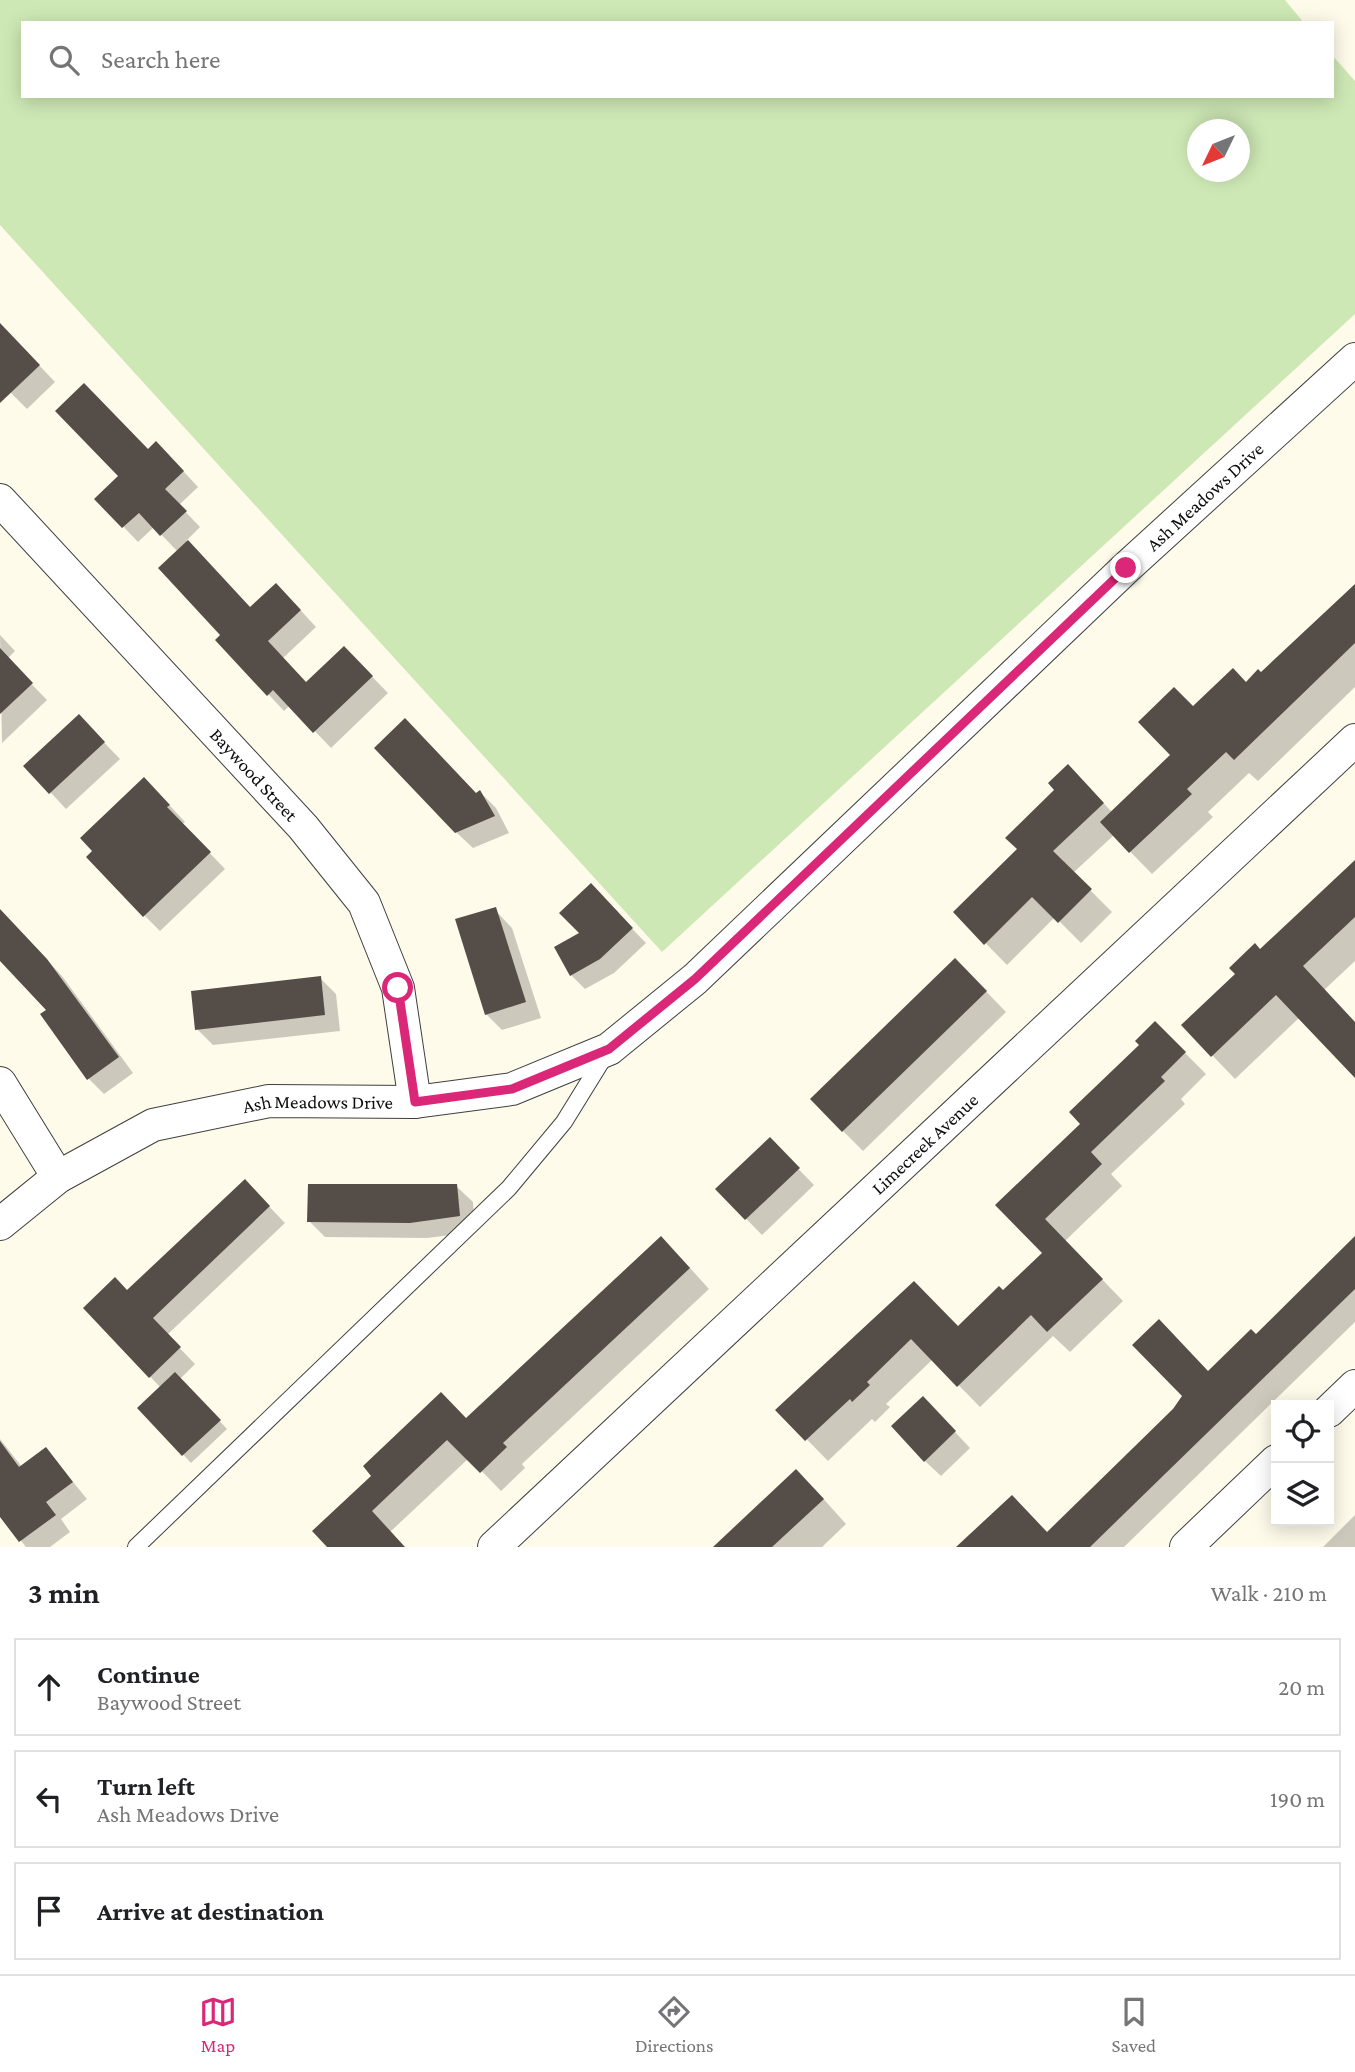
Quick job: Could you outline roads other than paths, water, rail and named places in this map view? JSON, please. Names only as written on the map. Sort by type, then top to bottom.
[{"type":"street","name":"Ash Meadows Drive","points":[[0,1224],[58,1177],[153,1125],[269,1101],[415,1102],[512,1089],[609,1049],[695,979],[1126,568],[1355,359]]},
{"type":"street","name":"Baywood Street","points":[[0,500],[303,827],[364,903],[398,988],[415,1102]]},
{"type":"street","name":"Limecreek Avenue","points":[[494,1547],[1355,740]]},
{"type":"street","points":[[0,1083],[58,1177]]},
{"type":"street","points":[[1334,1406],[1355,1386]]},
{"type":"street","points":[[1186,1547],[1274,1463]]},
{"type":"lane","points":[[135,1547],[509,1188],[564,1122],[609,1049]]}]
